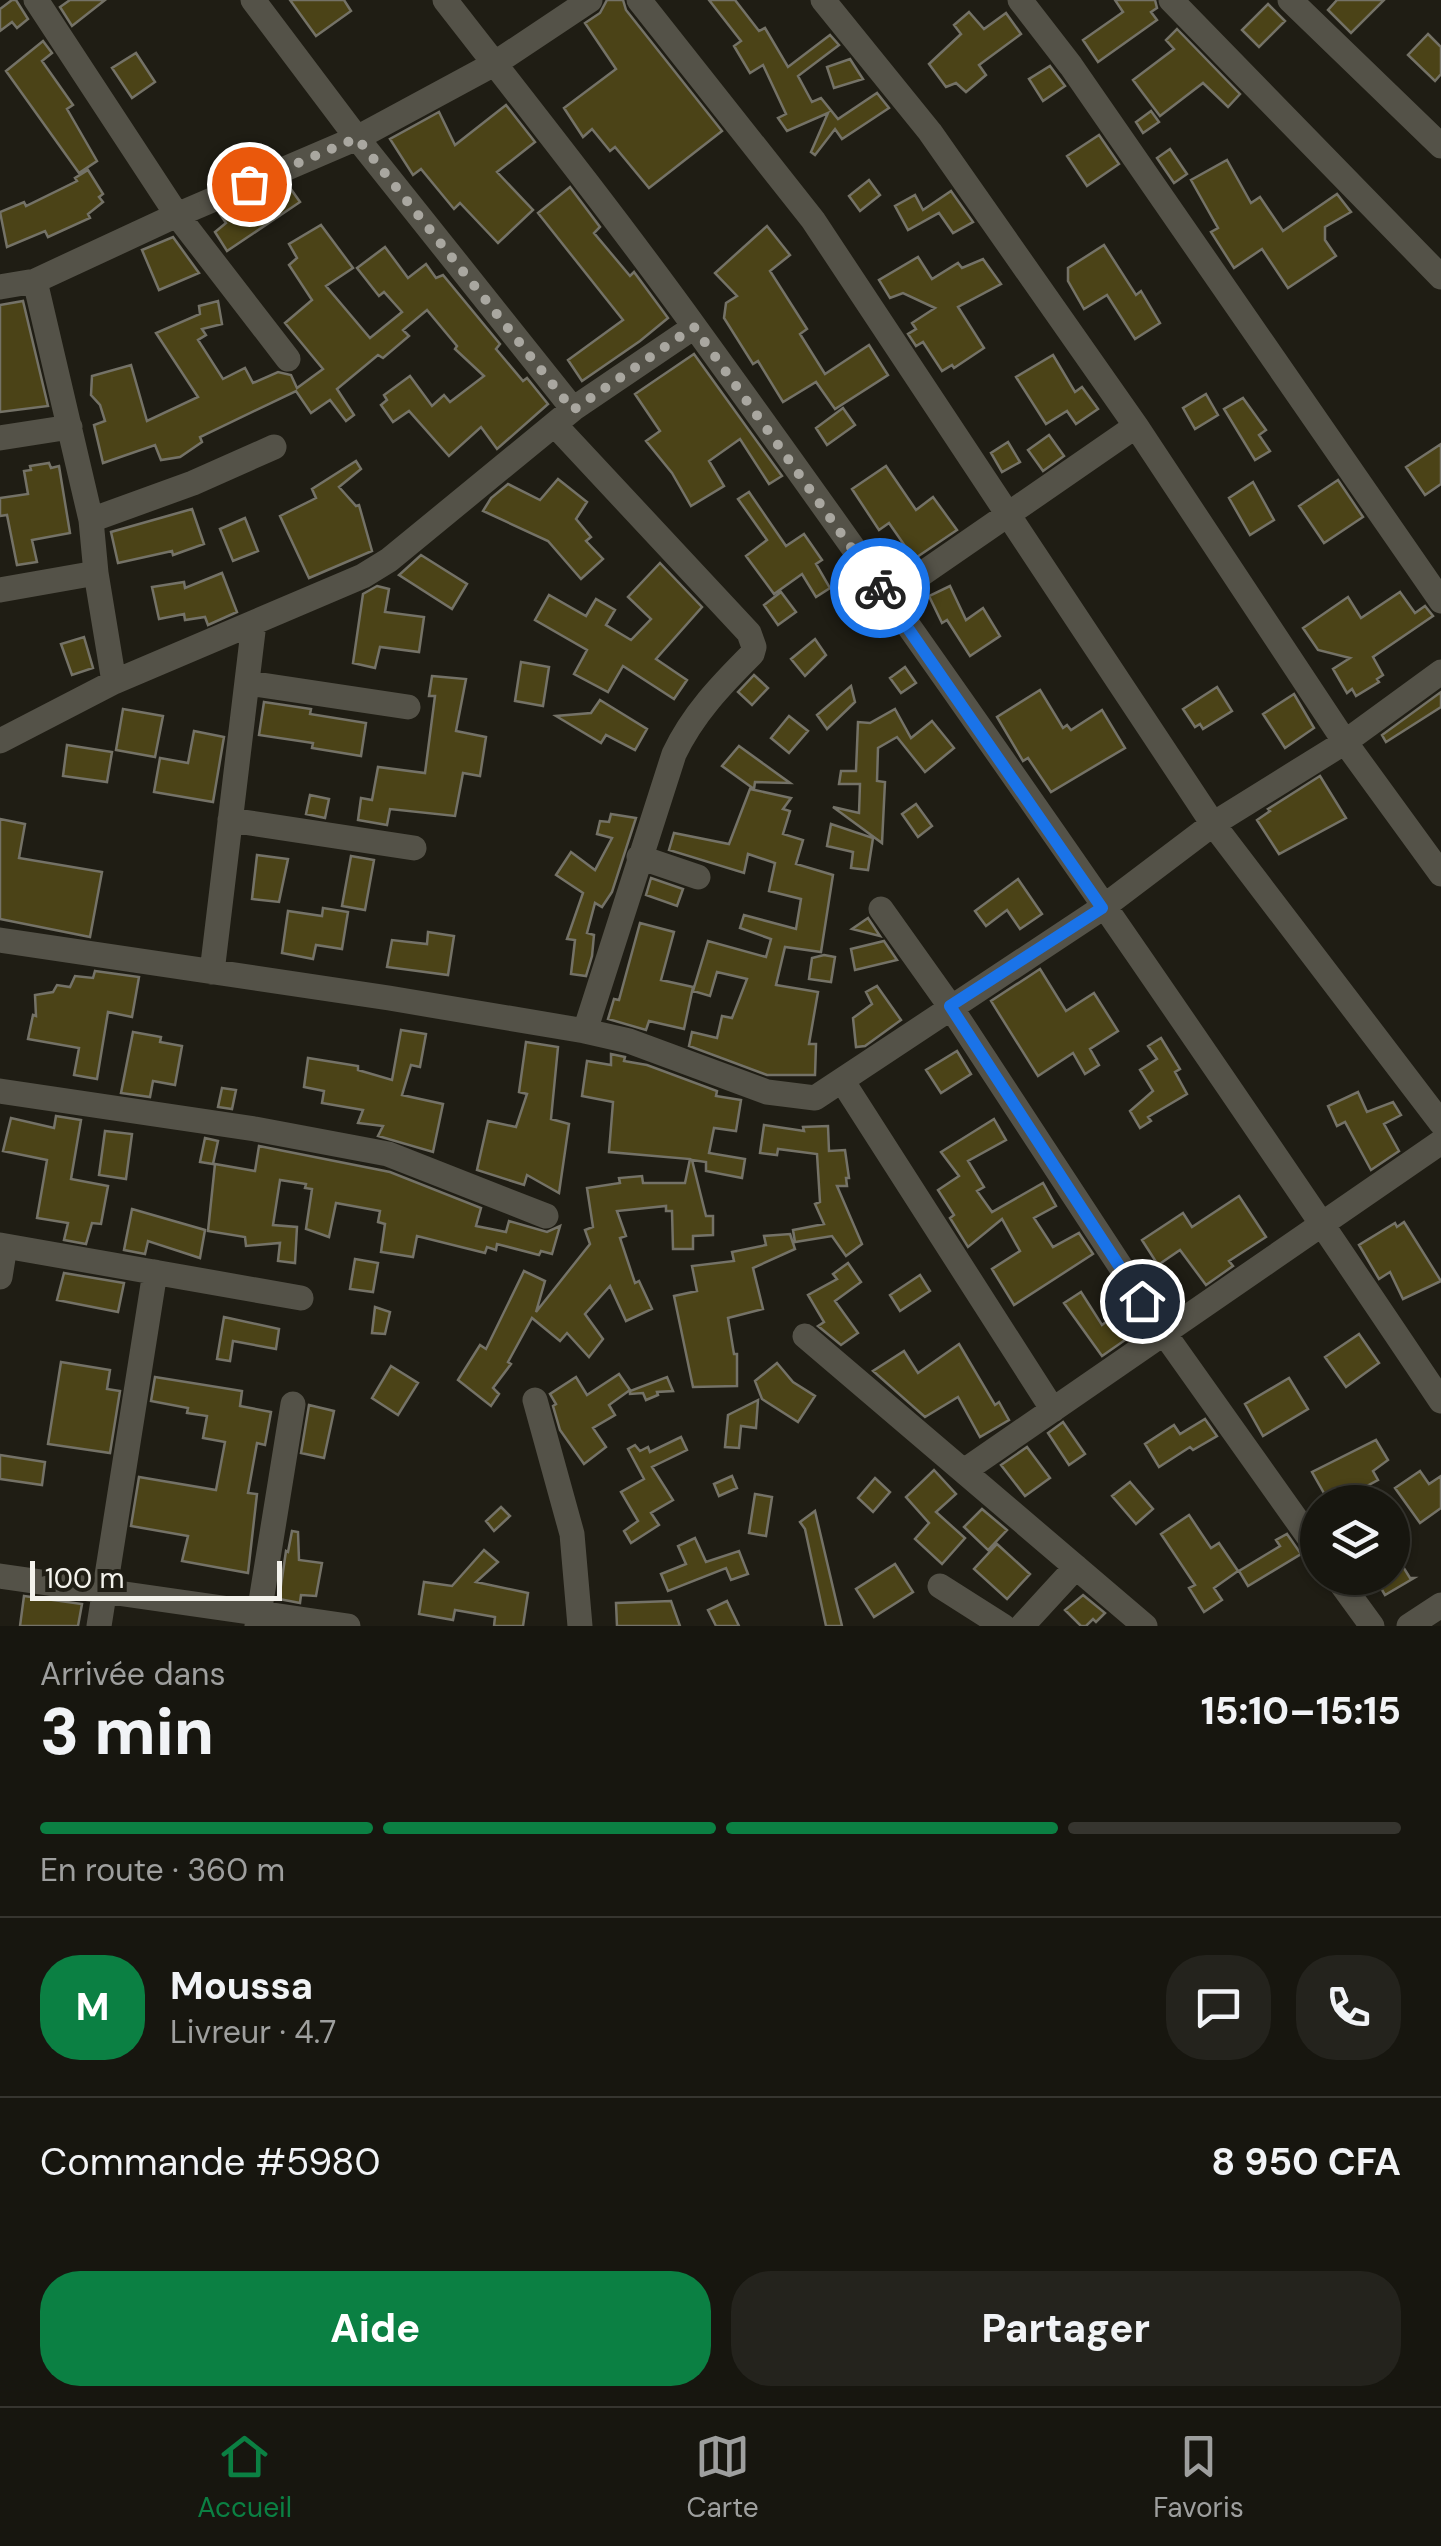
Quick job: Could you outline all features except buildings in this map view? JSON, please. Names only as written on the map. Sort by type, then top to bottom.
[{"type":"street","points":[[36,0],[177,215],[288,360]]},
{"type":"street","points":[[253,0],[564,417],[753,640],[752,654],[688,726],[674,754],[585,1031]]},
{"type":"street","points":[[445,0],[694,327],[887,598],[1441,1401]]},
{"type":"street","points":[[0,287],[35,282],[177,215],[357,138],[494,64],[590,0]]},
{"type":"street","points":[[638,0],[813,220],[1213,824],[1441,1122]]},
{"type":"street","points":[[822,0],[930,132],[1136,426],[1346,742],[1441,874]]},
{"type":"street","points":[[1020,0],[1071,66],[1441,600]]},
{"type":"street","points":[[1171,0],[1441,277]]},
{"type":"street","points":[[1290,0],[1441,146]]},
{"type":"street","points":[[35,282],[91,520],[114,682]]},
{"type":"street","points":[[0,741],[114,682],[363,576],[389,560],[564,417],[694,327]]},
{"type":"street","points":[[887,598],[1136,426]]},
{"type":"street","points":[[0,438],[70,427]]},
{"type":"street","points":[[91,520],[193,483],[274,447]]},
{"type":"street","points":[[0,590],[96,573]]},
{"type":"street","points":[[212,972],[254,622]]},
{"type":"street","points":[[0,940],[585,1031],[629,1041],[768,1092],[815,1098],[1102,908],[1213,824],[1346,742],[1441,672]]},
{"type":"street","points":[[248,682],[408,708]]},
{"type":"street","points":[[230,820],[414,848]]},
{"type":"street","points":[[639,857],[698,877]]},
{"type":"street","points":[[881,908],[950,1006],[1164,1334],[1300,1525]]},
{"type":"street","points":[[843,1082],[1053,1410]]},
{"type":"street","points":[[0,1091],[255,1129],[388,1154],[546,1216]]},
{"type":"street","points":[[964,1471],[1441,1142]]},
{"type":"street","points":[[0,1277],[2,1246],[301,1298]]},
{"type":"street","points":[[99,1626],[155,1272]]},
{"type":"street","points":[[805,1336],[1145,1626]]},
{"type":"street","points":[[535,1400],[572,1534],[580,1626]]},
{"type":"street","points":[[258,1620],[293,1404]]},
{"type":"street","points":[[1022,1626],[1076,1567]]},
{"type":"street","points":[[0,1576],[258,1620],[348,1626]]},
{"type":"street","points":[[940,1586],[1003,1626]]},
{"type":"street","points":[[1349,1595],[1372,1626]]},
{"type":"street","points":[[1409,1626],[1441,1605]]},
{"type":"way so far","points":[[249,184],[357,138],[573,410],[694,327],[880,588]]},
{"type":"route","points":[[880,588],[1102,908],[950,1006],[1142,1301]]}]
